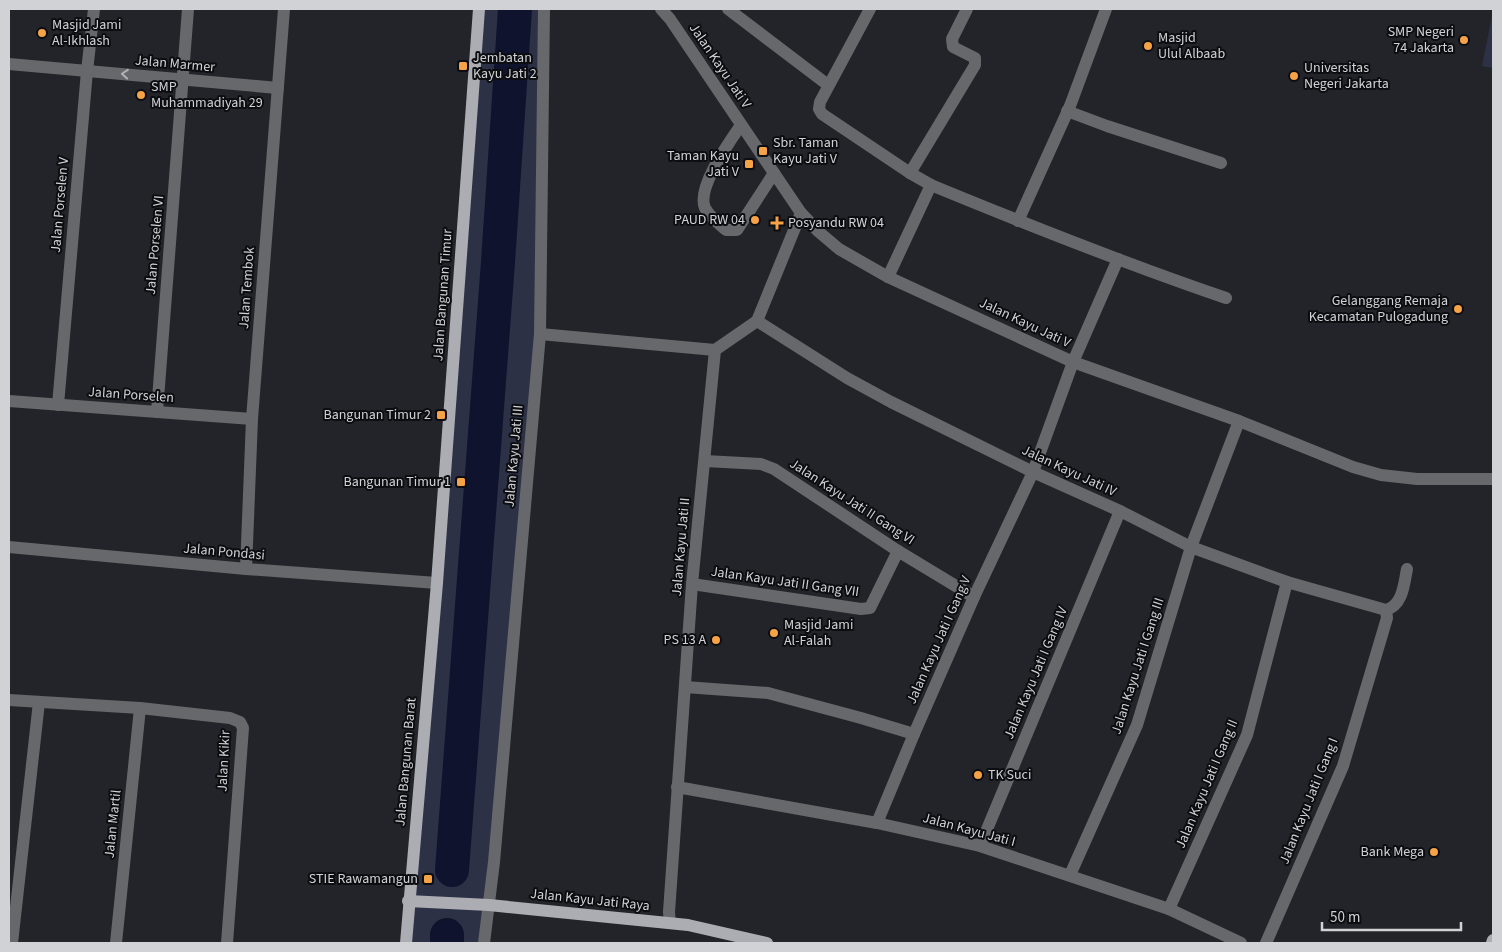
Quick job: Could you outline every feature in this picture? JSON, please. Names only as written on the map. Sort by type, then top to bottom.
[{"type":"main road","name":"Jalan Bangunan Timur","points":[[438,583],[479,9]]},
{"type":"main road","name":"Jalan Bangunan Barat","points":[[406,943],[412,901],[438,583]]},
{"type":"main road","name":"Jalan Kayu Jati Raya","points":[[412,901],[485,904],[688,925],[767,943]]},
{"type":"street","name":"Jalan Porselen V","points":[[58,405],[94,9]]},
{"type":"street","name":"Jalan Porselen VI","points":[[157,412],[188,9]]},
{"type":"street","name":"Jalan Tembok","points":[[246,569],[252,419],[284,9]]},
{"type":"street","name":"Jalan Kayu Jati III","points":[[484,943],[485,904],[540,334],[544,9]]},
{"type":"street","name":"Jalan Kayu Jati V","points":[[661,9],[670,19],[801,213],[818,232],[839,249],[888,277],[1073,362],[1239,421],[1353,467],[1381,474],[1417,479],[1493,479]]},
{"type":"street","points":[[728,9],[828,86]]},
{"type":"street","points":[[870,9],[820,102],[819,109],[822,114],[931,185],[1018,221],[1226,298]]},
{"type":"street","points":[[910,173],[975,65],[975,58],[953,47],[951,44],[967,9]]},
{"type":"street","points":[[1018,221],[1067,111],[1106,9]]},
{"type":"street","name":"Jalan Marmer","points":[[9,64],[278,88]]},
{"type":"street","points":[[1067,111],[1221,163]]},
{"type":"street","points":[[741,125],[721,154],[710,177],[703,201],[707,212],[726,230],[737,230],[774,172]]},
{"type":"street","points":[[888,277],[931,185]]},
{"type":"street","points":[[540,334],[715,350],[757,321],[801,213]]},
{"type":"street","name":"Jalan Kayu Jati I Gang V","points":[[877,823],[974,597],[1033,472],[1073,362],[1118,259]]},
{"type":"street","name":"Jalan Kayu Jati IV","points":[[757,321],[847,378],[891,402],[1033,472],[1120,511],[1191,547],[1287,582],[1386,610]]},
{"type":"street","name":"Jalan Kayu Jati II","points":[[670,923],[677,787],[692,584],[715,350]]},
{"type":"street","name":"Jalan Porselen","points":[[9,401],[252,419]]},
{"type":"street","name":"Jalan Kayu Jati I Gang III","points":[[1070,875],[1137,725],[1191,547],[1239,421]]},
{"type":"street","name":"Jalan Kayu Jati II Gang VI","points":[[705,461],[743,462],[768,466],[898,551],[974,597]]},
{"type":"street","name":"Jalan Kayu Jati I Gang IV","points":[[980,846],[1120,511]]},
{"type":"street","name":"Jalan Pondasi","points":[[9,547],[246,569],[438,583]]},
{"type":"street","name":"Jalan Kayu Jati II Gang VII","points":[[692,584],[861,609],[870,608],[898,551]]},
{"type":"street","points":[[1386,610],[1397,605],[1407,569]]},
{"type":"street","name":"Jalan Kayu Jati I Gang II","points":[[1169,909],[1247,734],[1287,582]]},
{"type":"street","name":"Jalan Kayu Jati I Gang I","points":[[1266,943],[1343,766],[1387,618],[1386,610]]},
{"type":"street","points":[[685,687],[768,693],[914,734]]},
{"type":"street","name":"Jalan Kikir","points":[[9,700],[140,708],[230,718],[242,725],[227,943]]},
{"type":"street","points":[[12,943],[39,702]]},
{"type":"street","name":"Jalan Martil","points":[[116,943],[140,708]]},
{"type":"street","name":"Jalan Kayu Jati I","points":[[677,787],[877,823],[980,846],[1169,909],[1241,943]]},
{"type":"shaded area","points":[[479,9],[514,9],[504,171],[516,9],[544,9],[540,334],[484,943],[407,943]]},
{"type":"shaded area","points":[[1493,11],[1493,68],[1482,66]]},
{"type":"waterway","points":[[452,870],[498,262],[515,9]]},
{"type":"waterway","points":[[447,935],[447,943]]},
{"type":"place","name":"Masjid Jami Al-Ikhlash","points":[[42,33]]},
{"type":"place","name":"SMP Negeri 74 Jakarta","points":[[1464,40]]},
{"type":"place","name":"Masjid Ulul Albaab","points":[[1148,46]]},
{"type":"place","name":"Jembatan Kayu Jati 2","points":[[463,66]]},
{"type":"place","name":"Universitas Negeri Jakarta","points":[[1294,76]]},
{"type":"place","name":"SMP Muhammadiyah 29","points":[[141,95]]},
{"type":"place","name":"Sbr. Taman Kayu Jati V","points":[[763,151]]},
{"type":"place","name":"Taman Kayu Jati V","points":[[749,164]]},
{"type":"place","name":"PAUD RW 04","points":[[755,220]]},
{"type":"place","name":"Posyandu RW 04","points":[[777,223]]},
{"type":"place","name":"Gelanggang Remaja Kecamatan Pulogadung","points":[[1458,309]]},
{"type":"place","name":"Bangunan Timur 2","points":[[441,415]]},
{"type":"place","name":"Bangunan Timur 1","points":[[461,482]]},
{"type":"place","name":"Masjid Jami Al-Falah","points":[[774,633]]},
{"type":"place","name":"PS 13 A","points":[[716,640]]},
{"type":"place","name":"TK Suci","points":[[978,775]]},
{"type":"place","name":"Bank Mega","points":[[1434,852]]},
{"type":"place","name":"STIE Rawamangun","points":[[428,879]]}]
